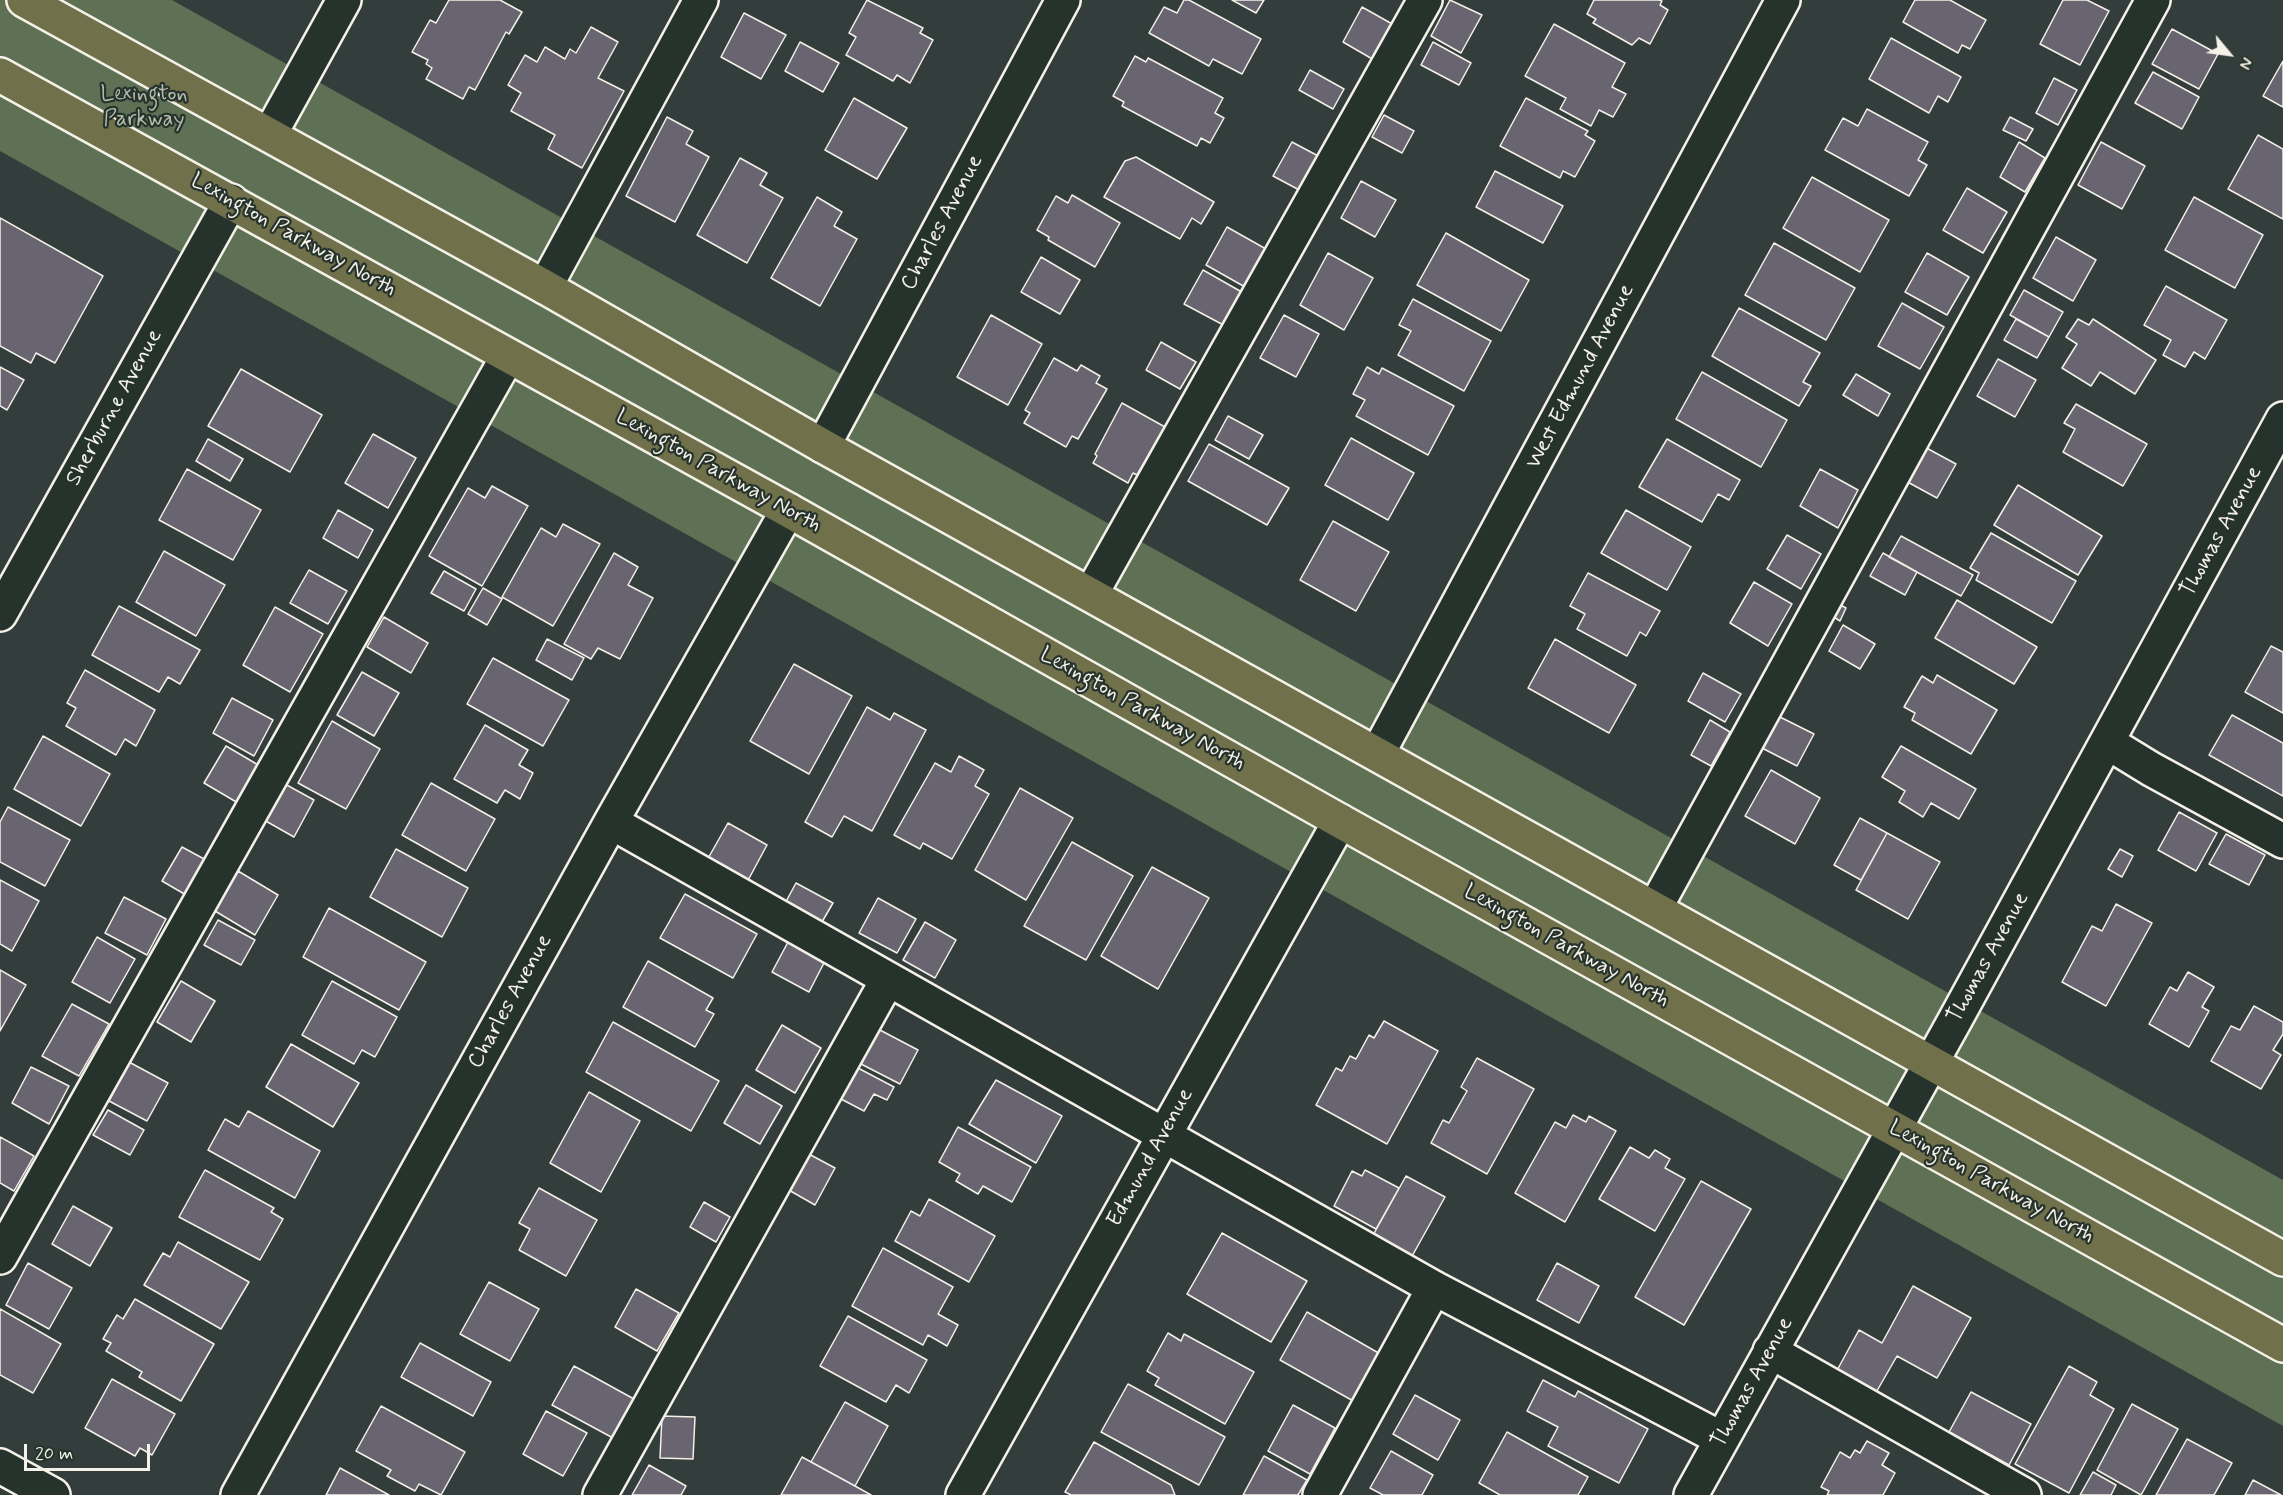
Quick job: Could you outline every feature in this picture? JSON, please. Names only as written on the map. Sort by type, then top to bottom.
[{"type":"main road","points":[[24,0],[545,287],[823,446],[2283,1259]]},
{"type":"main road","name":"Lexington Parkway North","points":[[0,75],[788,510],[1340,821],[2283,1345]]},
{"type":"street","points":[[270,134],[344,0]]},
{"type":"street","points":[[545,287],[701,0]]},
{"type":"street","name":"Charles Avenue","points":[[823,446],[1064,0]]},
{"type":"street","points":[[1091,594],[1425,0]]},
{"type":"street","name":"West Edmund Avenue","points":[[1378,753],[1782,0]]},
{"type":"street","points":[[1655,908],[2152,0]]},
{"type":"street","name":"Sherburne Avenue","points":[[0,614],[231,201]]},
{"type":"street","points":[[0,1257],[508,356]]},
{"type":"street","name":"Thomas Avenue","points":[[1691,1495],[2283,419]]},
{"type":"street","name":"Charles Avenue","points":[[238,1495],[611,822],[788,510]]},
{"type":"street","points":[[2107,742],[2151,769],[2283,841]]},
{"type":"street","name":"Edmund Avenue","points":[[963,1495],[1340,821]]},
{"type":"street","points":[[611,822],[1164,1133],[1434,1288],[1722,1439]]},
{"type":"street","points":[[600,1495],[888,979]]},
{"type":"street","points":[[1320,1495],[1434,1288]]},
{"type":"street","points":[[1770,1352],[2024,1495]]},
{"type":"street","points":[[0,1466],[53,1495]]},
{"type":"green space","name":"Lexington Parkway","points":[[0,0],[172,0],[2283,1180],[2283,1426],[0,151]]},
{"type":"building","points":[[449,0],[500,0],[522,12],[509,34],[506,32],[475,90],[469,87],[463,99],[426,79],[432,68],[426,64],[428,60],[412,52],[430,20],[436,23]]},
{"type":"building","points":[[867,0],[923,28],[920,33],[933,40],[910,83],[897,75],[893,81],[846,55],[856,37],[849,33]]},
{"type":"building","points":[[1184,0],[1189,0],[1261,39],[1242,74],[1213,59],[1209,66],[1149,33],[1164,7],[1177,13]]},
{"type":"building","points":[[1232,0],[1264,0],[1256,13]]},
{"type":"building","points":[[1450,0],[1482,15],[1461,53],[1431,36]]},
{"type":"building","points":[[1594,0],[1659,0],[1662,1],[1660,5],[1668,10],[1650,44],[1639,38],[1632,45],[1593,23],[1596,19],[1587,14]]},
{"type":"building","points":[[1915,0],[1950,0],[1986,20],[1970,49],[1962,45],[1958,53],[1903,22]]},
{"type":"building","points":[[2063,0],[2087,0],[2109,11],[2080,65],[2040,44]]},
{"type":"building","points":[[1362,7],[1394,25],[1374,60],[1343,42]]},
{"type":"building","points":[[744,13],[786,35],[761,79],[721,57]]},
{"type":"building","points":[[1554,24],[1625,63],[1612,87],[1626,94],[1613,117],[1599,110],[1591,126],[1560,109],[1566,98],[1525,76]]},
{"type":"building","points":[[591,27],[618,42],[598,78],[624,91],[582,168],[548,149],[555,135],[511,111],[521,93],[508,85],[525,55],[537,62],[545,47],[565,59],[570,49],[576,53]]},
{"type":"building","points":[[2172,29],[2218,54],[2199,89],[2152,64]]},
{"type":"building","points":[[1891,38],[1961,77],[1948,102],[1938,96],[1929,113],[1869,79]]},
{"type":"building","points":[[800,42],[839,63],[823,92],[785,71]]},
{"type":"building","points":[[1433,42],[1471,63],[1459,85],[1421,65]]},
{"type":"building","points":[[1135,56],[1146,62],[1148,58],[1223,98],[1215,113],[1224,118],[1210,143],[1201,138],[1197,146],[1122,106],[1124,102],[1113,96]]},
{"type":"building","points":[[2283,61],[2283,107],[2263,96]]},
{"type":"building","points":[[1310,70],[1344,89],[1333,109],[1299,90]]},
{"type":"building","points":[[2153,72],[2199,97],[2182,129],[2135,103]]},
{"type":"building","points":[[2054,78],[2077,90],[2058,125],[2036,113]]},
{"type":"building","points":[[854,98],[907,128],[877,179],[825,150]]},
{"type":"building","points":[[1526,98],[1588,131],[1585,135],[1595,141],[1575,177],[1563,171],[1560,178],[1500,146]]},
{"type":"building","points":[[1867,109],[1928,142],[1918,160],[1927,165],[1909,196],[1825,150],[1843,118],[1858,126]]},
{"type":"building","points":[[1384,115],[1414,131],[1402,153],[1372,137]]},
{"type":"building","points":[[667,117],[693,131],[686,144],[709,157],[675,222],[626,196]]},
{"type":"building","points":[[2010,117],[2033,129],[2026,141],[2003,130]]},
{"type":"building","points":[[2258,135],[2283,149],[2283,219],[2228,189]]},
{"type":"building","points":[[1292,142],[1322,158],[1303,192],[1273,176]]},
{"type":"building","points":[[2019,142],[2045,158],[2025,192],[2000,177]]},
{"type":"building","points":[[2101,142],[2145,166],[2122,209],[2078,185]]},
{"type":"building","points":[[1136,157],[1214,202],[1201,224],[1192,218],[1180,239],[1104,197],[1125,161]]},
{"type":"building","points":[[740,158],[767,173],[760,185],[783,198],[747,263],[697,235]]},
{"type":"building","points":[[1495,171],[1563,206],[1543,243],[1476,207]]},
{"type":"building","points":[[1812,177],[1889,220],[1860,272],[1783,228]]},
{"type":"building","points":[[1361,181],[1396,200],[1375,237],[1341,218]]},
{"type":"building","points":[[1967,188],[2007,212],[1983,253],[1943,230]]},
{"type":"building","points":[[1072,195],[1120,223],[1095,267],[1048,240],[1049,237],[1037,230],[1056,196],[1068,203]]},
{"type":"building","points":[[817,197],[842,212],[834,226],[857,239],[820,306],[771,278]]},
{"type":"building","points":[[2194,197],[2263,235],[2235,288],[2165,250]]},
{"type":"building","points":[[0,218],[103,276],[55,363],[36,353],[31,363],[0,346]]},
{"type":"building","points":[[1227,227],[1266,249],[1245,287],[1206,265]]},
{"type":"building","points":[[1446,233],[1529,280],[1501,331],[1417,285]]},
{"type":"building","points":[[2056,237],[2096,260],[2073,301],[2033,278]]},
{"type":"building","points":[[1774,243],[1855,288],[1826,340],[1745,295]]},
{"type":"building","points":[[1328,253],[1373,278],[1344,330],[1300,305]]},
{"type":"building","points":[[1927,253],[1969,277],[1947,315],[1905,292]]},
{"type":"building","points":[[1041,257],[1080,280],[1060,314],[1021,292]]},
{"type":"building","points":[[1203,270],[1247,295],[1229,328],[1184,304]]},
{"type":"building","points":[[2166,286],[2227,320],[2205,359],[2194,352],[2185,367],[2163,355],[2171,340],[2144,325]]},
{"type":"building","points":[[2024,290],[2063,312],[2049,337],[2010,315]]},
{"type":"building","points":[[1413,299],[1491,341],[1464,391],[1398,355],[1411,331],[1399,325]]},
{"type":"building","points":[[1902,303],[1944,327],[1920,369],[1878,346]]},
{"type":"building","points":[[1739,308],[1820,353],[1803,382],[1811,386],[1799,406],[1712,356]]},
{"type":"building","points":[[991,315],[1042,344],[1008,405],[957,377]]},
{"type":"building","points":[[1284,315],[1319,334],[1296,377],[1260,358]]},
{"type":"building","points":[[2016,319],[2049,337],[2037,358],[2004,340]]},
{"type":"building","points":[[2078,319],[2089,325],[2093,319],[2156,360],[2135,394],[2100,372],[2091,386],[2062,368],[2077,344],[2066,337]]},
{"type":"building","points":[[1161,342],[1196,362],[1180,389],[1146,370]]},
{"type":"building","points":[[1054,358],[1077,371],[1081,365],[1100,376],[1096,383],[1107,389],[1078,439],[1072,436],[1066,447],[1024,423],[1030,413],[1025,410]]},
{"type":"building","points":[[1998,359],[2036,380],[2015,417],[1977,396]]},
{"type":"building","points":[[0,367],[24,380],[7,410],[0,406]]},
{"type":"building","points":[[1367,367],[1379,374],[1382,368],[1454,406],[1428,455],[1356,416],[1365,400],[1353,394]]},
{"type":"building","points":[[241,369],[322,415],[290,472],[208,426]]},
{"type":"building","points":[[1702,372],[1787,420],[1761,467],[1676,419]]},
{"type":"building","points":[[1856,374],[1890,394],[1878,416],[1843,395]]},
{"type":"building","points":[[1122,403],[1165,427],[1137,475],[1133,473],[1128,483],[1093,463],[1097,456],[1095,454]]},
{"type":"building","points":[[2076,404],[2147,444],[2123,486],[2063,452],[2075,429],[2064,423]]},
{"type":"building","points":[[1228,416],[1263,435],[1249,459],[1215,440]]},
{"type":"building","points":[[373,434],[416,458],[388,508],[345,483]]},
{"type":"building","points":[[1351,438],[1414,473],[1388,520],[1325,485]]},
{"type":"building","points":[[208,439],[243,459],[230,481],[196,461]]},
{"type":"building","points":[[1667,439],[1740,480],[1729,500],[1718,494],[1702,522],[1639,487]]},
{"type":"building","points":[[1209,444],[1289,488],[1267,525],[1188,481]]},
{"type":"building","points":[[1921,445],[1956,464],[1937,498],[1902,479]]},
{"type":"building","points":[[187,469],[261,510],[233,560],[159,520]]},
{"type":"building","points":[[1820,469],[1858,490],[1838,528],[1800,506]]},
{"type":"building","points":[[2018,485],[2102,536],[2078,575],[1994,525]]},
{"type":"building","points":[[492,486],[528,506],[482,586],[429,556],[468,488],[485,498]]},
{"type":"building","points":[[338,510],[373,530],[358,558],[323,538]]},
{"type":"building","points":[[1626,510],[1691,547],[1667,590],[1601,553]]},
{"type":"building","points":[[1333,521],[1389,552],[1356,611],[1300,580]]},
{"type":"building","points":[[563,524],[600,544],[553,626],[502,597],[541,528],[556,537]]},
{"type":"building","points":[[1991,533],[2076,581],[2052,623],[1976,580],[1979,573],[1970,568]]},
{"type":"building","points":[[1787,535],[1821,554],[1801,589],[1767,569]]},
{"type":"building","points":[[1901,536],[1973,575],[1961,596],[1889,557]]},
{"type":"building","points":[[164,551],[225,585],[196,636],[136,602]]},
{"type":"building","points":[[614,553],[638,567],[628,585],[653,598],[620,659],[598,648],[591,659],[564,644]]},
{"type":"building","points":[[1883,553],[1917,572],[1905,595],[1870,576]]},
{"type":"building","points":[[309,570],[347,591],[328,624],[290,603]]},
{"type":"building","points":[[444,571],[476,589],[464,611],[431,593]]},
{"type":"building","points":[[1588,573],[1660,611],[1646,636],[1640,632],[1627,656],[1577,629],[1585,614],[1570,606]]},
{"type":"building","points":[[1754,582],[1792,604],[1768,646],[1730,623]]},
{"type":"building","points":[[483,588],[502,599],[487,625],[468,614]]},
{"type":"building","points":[[1957,600],[2037,647],[2014,684],[1935,638]]},
{"type":"building","points":[[1835,602],[1846,608],[1840,621],[1829,614]]},
{"type":"building","points":[[119,606],[200,650],[180,684],[168,677],[159,692],[92,655]]},
{"type":"building","points":[[275,607],[323,634],[290,692],[243,665]]},
{"type":"building","points":[[384,617],[428,643],[411,673],[367,647]]},
{"type":"building","points":[[1843,625],[1875,644],[1860,669],[1829,651]]},
{"type":"building","points":[[547,639],[584,658],[572,680],[536,660]]},
{"type":"building","points":[[1555,639],[1636,685],[1609,733],[1528,688]]},
{"type":"building","points":[[2271,646],[2283,652],[2283,713],[2245,692]]},
{"type":"building","points":[[493,658],[569,700],[543,746],[467,704]]},
{"type":"building","points":[[794,664],[852,696],[809,774],[750,741]]},
{"type":"building","points":[[85,670],[155,710],[136,746],[125,739],[116,755],[66,726],[76,708],[67,703]]},
{"type":"building","points":[[362,672],[399,693],[374,736],[337,715]]},
{"type":"building","points":[[1703,673],[1741,694],[1725,722],[1688,701]]},
{"type":"building","points":[[1937,675],[1997,710],[1971,754],[1912,720],[1915,713],[1904,707],[1922,676],[1933,683]]},
{"type":"building","points":[[232,698],[273,720],[254,756],[213,733]]},
{"type":"building","points":[[867,707],[890,720],[894,713],[926,730],[872,831],[844,816],[832,837],[805,822]]},
{"type":"building","points":[[2232,715],[2283,743],[2283,796],[2209,755]]},
{"type":"building","points":[[1778,716],[1814,734],[1797,766],[1762,748]]},
{"type":"building","points":[[1710,720],[1730,732],[1711,766],[1691,755]]},
{"type":"building","points":[[332,721],[380,749],[346,809],[298,783]]},
{"type":"building","points":[[485,725],[528,750],[519,765],[533,773],[520,799],[505,790],[497,803],[454,779]]},
{"type":"building","points":[[43,736],[110,774],[81,826],[14,789]]},
{"type":"building","points":[[226,746],[260,766],[238,803],[204,783]]},
{"type":"building","points":[[1901,746],[1976,789],[1959,819],[1931,803],[1923,817],[1899,802],[1905,791],[1882,777]]},
{"type":"building","points":[[959,756],[984,770],[975,786],[989,794],[952,859],[923,843],[920,849],[894,835],[935,763],[951,772]]},
{"type":"building","points":[[1771,770],[1820,798],[1795,844],[1745,816]]},
{"type":"building","points":[[431,783],[495,819],[466,871],[402,835]]},
{"type":"building","points":[[285,784],[314,800],[294,837],[264,820]]},
{"type":"building","points":[[1020,788],[1073,818],[1026,900],[975,870]]},
{"type":"building","points":[[8,807],[70,840],[45,886],[0,862],[0,822]]},
{"type":"building","points":[[2179,812],[2217,833],[2196,871],[2158,850]]},
{"type":"building","points":[[1860,818],[1887,833],[1861,880],[1834,865]]},
{"type":"building","points":[[728,823],[767,845],[746,884],[706,862]]},
{"type":"building","points":[[1887,833],[1940,862],[1908,919],[1856,890]]},
{"type":"building","points":[[2226,834],[2265,855],[2249,885],[2209,864]]},
{"type":"building","points":[[1072,842],[1133,876],[1086,960],[1024,926]]},
{"type":"building","points":[[182,847],[206,860],[186,895],[162,881]]},
{"type":"building","points":[[396,849],[468,888],[442,937],[370,897]]},
{"type":"building","points":[[2120,849],[2133,856],[2122,877],[2108,869]]},
{"type":"building","points":[[1152,867],[1209,898],[1158,989],[1101,956]]},
{"type":"building","points":[[238,871],[278,895],[255,935],[215,911]]},
{"type":"building","points":[[0,880],[39,901],[12,951],[0,944]]},
{"type":"building","points":[[796,883],[833,903],[819,927],[783,907]]},
{"type":"building","points":[[685,894],[757,934],[733,978],[660,938]]},
{"type":"building","points":[[124,897],[166,919],[147,955],[105,933]]},
{"type":"building","points":[[878,898],[916,919],[897,953],[859,933]]},
{"type":"building","points":[[2116,904],[2152,923],[2106,1006],[2062,982],[2092,926],[2102,931]]},
{"type":"building","points":[[329,908],[426,962],[399,1010],[303,957]]},
{"type":"building","points":[[218,920],[255,940],[241,965],[204,945]]},
{"type":"building","points":[[925,922],[956,940],[935,978],[903,960]]},
{"type":"building","points":[[97,937],[135,959],[110,1003],[72,982]]},
{"type":"building","points":[[788,942],[825,961],[809,992],[772,972]]},
{"type":"building","points":[[648,961],[713,998],[706,1010],[714,1014],[695,1047],[623,1007]]},
{"type":"building","points":[[0,970],[26,985],[0,1031]]},
{"type":"building","points":[[2188,972],[2214,987],[2202,1007],[2209,1011],[2189,1047],[2149,1024],[2170,987],[2177,991]]},
{"type":"building","points":[[181,981],[215,1001],[191,1042],[157,1022]]},
{"type":"building","points":[[332,981],[397,1017],[375,1057],[362,1050],[354,1064],[302,1035]]},
{"type":"building","points":[[72,1004],[109,1024],[79,1076],[42,1056]]},
{"type":"building","points":[[2254,1006],[2283,1022],[2283,1034],[2273,1050],[2281,1055],[2261,1089],[2211,1061],[2231,1026],[2240,1030]]},
{"type":"building","points":[[1384,1021],[1438,1051],[1387,1144],[1316,1105],[1336,1068],[1342,1071],[1350,1056],[1356,1059],[1369,1035],[1374,1038]]},
{"type":"building","points":[[613,1022],[719,1081],[691,1131],[586,1072]]},
{"type":"building","points":[[782,1025],[821,1048],[795,1093],[756,1070]]},
{"type":"building","points":[[878,1029],[918,1050],[900,1084],[861,1064]]},
{"type":"building","points":[[291,1044],[359,1083],[333,1127],[266,1087]]},
{"type":"building","points":[[1477,1058],[1534,1089],[1487,1174],[1431,1143],[1443,1120],[1449,1123],[1467,1091],[1461,1087]]},
{"type":"building","points":[[129,1062],[168,1083],[147,1121],[109,1101]]},
{"type":"building","points":[[31,1067],[69,1086],[49,1124],[12,1103]]},
{"type":"building","points":[[858,1068],[894,1087],[887,1100],[874,1094],[864,1111],[841,1099]]},
{"type":"building","points":[[996,1080],[1062,1116],[1036,1163],[969,1124]]},
{"type":"building","points":[[746,1085],[782,1106],[760,1144],[724,1123]]},
{"type":"building","points":[[589,1092],[640,1121],[601,1192],[550,1163]]},
{"type":"building","points":[[108,1110],[144,1130],[130,1155],[93,1135]]},
{"type":"building","points":[[248,1111],[320,1151],[295,1198],[208,1150],[225,1119],[239,1127]]},
{"type":"building","points":[[1573,1115],[1586,1122],[1589,1116],[1616,1131],[1565,1222],[1515,1193],[1555,1122],[1566,1128]]},
{"type":"building","points":[[958,1127],[1031,1167],[1012,1202],[983,1186],[978,1194],[956,1181],[960,1174],[939,1162]]},
{"type":"building","points":[[0,1137],[34,1156],[14,1191],[0,1183]]},
{"type":"building","points":[[1630,1147],[1649,1158],[1655,1150],[1670,1159],[1665,1168],[1685,1179],[1655,1231],[1599,1199]]},
{"type":"building","points":[[807,1153],[835,1168],[815,1205],[787,1189]]},
{"type":"building","points":[[205,1170],[274,1208],[271,1212],[283,1219],[260,1260],[179,1217]]},
{"type":"building","points":[[1365,1170],[1399,1188],[1376,1229],[1334,1206],[1352,1171],[1362,1176]]},
{"type":"building","points":[[1406,1176],[1445,1197],[1411,1258],[1372,1237]]},
{"type":"building","points":[[1701,1181],[1751,1209],[1684,1325],[1635,1297]]},
{"type":"building","points":[[539,1188],[597,1220],[566,1276],[519,1250],[530,1229],[519,1223]]},
{"type":"building","points":[[929,1199],[995,1236],[969,1282],[895,1241],[911,1211],[920,1216]]},
{"type":"building","points":[[704,1202],[730,1217],[716,1242],[690,1227]]},
{"type":"building","points":[[73,1206],[112,1228],[90,1266],[52,1244]]},
{"type":"building","points":[[1222,1233],[1307,1281],[1271,1342],[1187,1294]]},
{"type":"building","points":[[178,1242],[249,1282],[221,1329],[144,1285],[163,1253],[170,1257]]},
{"type":"building","points":[[883,1248],[953,1287],[938,1314],[958,1325],[947,1346],[928,1335],[923,1345],[852,1306]]},
{"type":"building","points":[[28,1263],[72,1288],[49,1329],[6,1305]]},
{"type":"building","points":[[1557,1263],[1599,1286],[1579,1323],[1537,1300]]},
{"type":"building","points":[[489,1282],[539,1309],[510,1361],[460,1334]]},
{"type":"building","points":[[1913,1286],[1971,1318],[1937,1378],[1897,1356],[1874,1396],[1835,1374],[1859,1330],[1882,1343]]},
{"type":"building","points":[[636,1289],[679,1313],[657,1351],[615,1327]]},
{"type":"building","points":[[135,1299],[214,1344],[181,1401],[139,1377],[142,1372],[106,1351],[111,1343],[103,1339],[117,1315],[123,1319]]},
{"type":"building","points":[[0,1309],[61,1344],[33,1393],[0,1375]]},
{"type":"building","points":[[1307,1312],[1382,1355],[1355,1402],[1280,1360]]},
{"type":"building","points":[[848,1316],[927,1360],[909,1393],[896,1385],[886,1402],[820,1366]]},
{"type":"building","points":[[1168,1333],[1181,1341],[1184,1334],[1254,1372],[1225,1424],[1155,1385],[1159,1378],[1147,1371]]},
{"type":"building","points":[[420,1343],[491,1382],[473,1416],[401,1377]]},
{"type":"building","points":[[574,1366],[634,1399],[613,1438],[552,1405]]},
{"type":"building","points":[[2069,1366],[2097,1382],[2090,1395],[2114,1409],[2069,1493],[2015,1464]]},
{"type":"building","points":[[112,1379],[175,1414],[152,1455],[140,1448],[135,1456],[85,1428]]},
{"type":"building","points":[[1543,1380],[1575,1397],[1578,1391],[1648,1429],[1619,1483],[1548,1446],[1558,1427],[1527,1411]]},
{"type":"building","points":[[1128,1384],[1225,1437],[1199,1485],[1101,1432]]},
{"type":"building","points":[[1971,1392],[2031,1424],[2009,1465],[1949,1432]]},
{"type":"building","points":[[1415,1395],[1460,1420],[1438,1460],[1393,1434]]},
{"type":"building","points":[[845,1402],[888,1426],[855,1486],[811,1462]]},
{"type":"building","points":[[2132,1404],[2178,1429],[2141,1495],[2097,1470]]},
{"type":"building","points":[[1293,1405],[1335,1428],[1310,1474],[1268,1451]]},
{"type":"building","points":[[381,1406],[465,1452],[441,1495],[419,1484],[415,1491],[387,1476],[391,1470],[356,1451]]},
{"type":"building","points":[[546,1411],[587,1433],[563,1476],[523,1454]]},
{"type":"building","points":[[662,1416],[695,1417],[693,1459],[660,1458]]},
{"type":"building","points":[[1507,1432],[1588,1477],[1578,1495],[1500,1495],[1479,1483]]},
{"type":"building","points":[[2187,1439],[2232,1463],[2214,1495],[2156,1495]]},
{"type":"building","points":[[1867,1441],[1889,1453],[1882,1465],[1895,1473],[1883,1495],[1827,1495],[1829,1491],[1821,1487],[1840,1452],[1850,1458],[1855,1450],[1860,1453]]},
{"type":"building","points":[[1094,1442],[1171,1485],[1175,1495],[1071,1495],[1065,1492]]},
{"type":"building","points":[[1391,1451],[1433,1475],[1422,1495],[1383,1495],[1370,1488]]},
{"type":"building","points":[[1264,1456],[1307,1480],[1298,1495],[1243,1495]]},
{"type":"building","points":[[802,1457],[855,1486],[871,1495],[781,1495]]},
{"type":"building","points":[[649,1465],[686,1486],[681,1495],[632,1495]]},
{"type":"building","points":[[340,1468],[389,1495],[326,1495]]},
{"type":"building","points":[[2093,1472],[2116,1485],[2111,1495],[2080,1495]]},
{"type":"building","points":[[2253,1480],[2281,1495],[2245,1495]]}]
